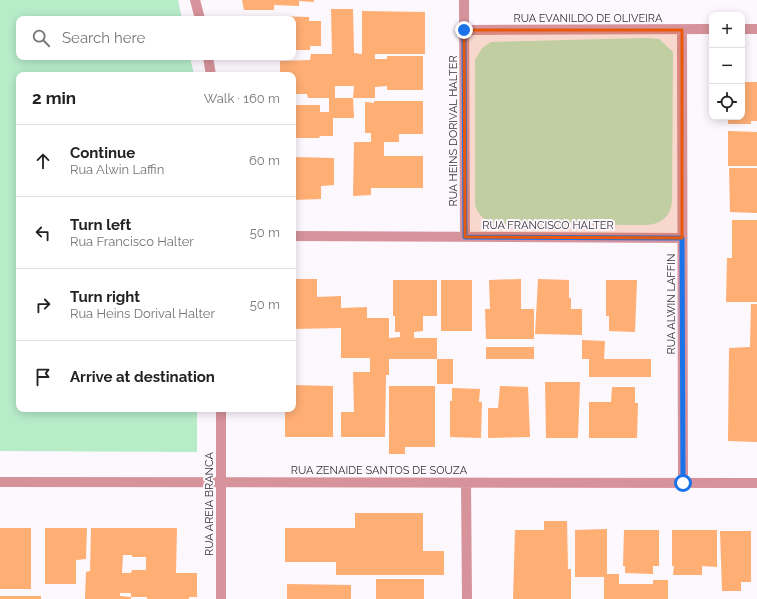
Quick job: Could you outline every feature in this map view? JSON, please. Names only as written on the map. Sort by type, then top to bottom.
[{"type":"street","points":[[195,0],[199,16]]},
{"type":"street","name":"RUA HEINS DORIVAL HALTER","points":[[464,0],[465,237]]},
{"type":"street","name":"RUA EVANILDO DE OLIVEIRA","points":[[464,30],[709,29]]},
{"type":"street","points":[[745,29],[757,29]]},
{"type":"street","name":"RUA ALWIN LAFFIN","points":[[682,30],[683,483]]},
{"type":"street","points":[[208,60],[210,72]]},
{"type":"street","name":"RUA FRANCISCO HALTER","points":[[296,236],[682,238]]},
{"type":"street","name":"RUA AREIA BRANCA","points":[[221,412],[221,599]]},
{"type":"street","name":"RUA ZENAIDE SANTOS DE SOUZA","points":[[0,482],[757,483]]},
{"type":"street","points":[[466,483],[467,599]]},
{"type":"highlighted area","points":[[464,30],[682,30],[682,238],[465,237]]},
{"type":"green space","points":[[0,0],[178,0],[181,16],[16,16],[16,60],[191,60],[193,72],[16,72],[16,412],[197,412],[197,452],[0,451]]},
{"type":"green space","points":[[646,38],[659,39],[673,52],[672,201],[668,215],[657,223],[647,225],[500,224],[483,218],[476,209],[475,204],[475,60],[482,48],[491,42]]},
{"type":"building","points":[[242,0],[314,0],[314,2],[299,1],[299,6],[274,5],[274,10],[244,10]]},
{"type":"building","points":[[331,9],[353,9],[354,53],[362,54],[362,11],[425,12],[425,54],[375,54],[375,59],[387,59],[387,56],[423,56],[423,90],[387,90],[387,86],[375,87],[375,98],[353,98],[354,118],[333,118],[333,136],[320,136],[319,138],[296,138],[296,105],[320,105],[320,112],[329,112],[329,98],[308,98],[307,94],[296,94],[296,72],[280,72],[280,61],[310,60],[311,54],[332,54]],"holes":[[[335,86],[354,86],[353,98],[335,98]]]},
{"type":"building","points":[[296,17],[309,17],[309,21],[321,21],[321,46],[310,46],[310,50],[296,50]]},
{"type":"building","points":[[745,82],[757,82],[757,121],[751,121],[751,124],[728,124],[728,120],[745,120]]},
{"type":"building","points":[[374,101],[423,101],[423,134],[399,134],[399,142],[384,142],[384,156],[423,156],[423,188],[371,188],[371,195],[353,196],[354,142],[371,142],[371,133],[365,133],[365,102],[374,103]]},
{"type":"building","points":[[728,131],[757,132],[757,166],[728,166]]},
{"type":"building","points":[[296,157],[334,158],[334,185],[321,186],[321,199],[296,200]]},
{"type":"building","points":[[729,168],[757,168],[757,213],[730,212]]},
{"type":"building","points":[[732,220],[757,220],[757,302],[726,302],[727,258],[732,258]]},
{"type":"building","points":[[296,279],[317,279],[317,297],[341,296],[341,308],[367,307],[367,318],[389,318],[389,338],[400,337],[400,332],[395,332],[395,316],[393,316],[393,280],[437,280],[437,316],[423,316],[423,331],[414,332],[414,338],[437,338],[437,359],[389,359],[389,375],[386,375],[385,437],[341,437],[341,412],[354,412],[353,372],[370,372],[370,358],[341,358],[341,328],[296,329]]},
{"type":"building","points":[[521,279],[521,309],[534,309],[534,339],[486,339],[485,309],[490,309],[489,280]]},
{"type":"building","points":[[538,279],[569,280],[569,298],[571,298],[571,309],[582,309],[582,335],[535,334]]},
{"type":"building","points":[[441,280],[472,280],[472,331],[441,331]]},
{"type":"building","points":[[606,280],[637,280],[635,332],[609,331],[609,316],[606,316]]},
{"type":"building","points":[[751,304],[757,304],[757,442],[728,441],[729,348],[750,347]]},
{"type":"building","points":[[582,340],[605,341],[604,359],[651,359],[651,377],[589,377],[589,359],[582,359]]},
{"type":"building","points":[[486,347],[534,347],[534,359],[486,359]]},
{"type":"building","points":[[437,359],[453,359],[453,384],[437,384]]},
{"type":"building","points":[[545,382],[580,382],[578,438],[546,438]]},
{"type":"building","points":[[296,385],[333,386],[333,437],[285,437],[285,412],[296,412]]},
{"type":"building","points":[[389,386],[435,386],[435,447],[405,447],[405,454],[389,454]]},
{"type":"building","points":[[500,386],[528,387],[530,437],[488,438],[488,408],[498,408]]},
{"type":"building","points":[[612,387],[635,387],[635,403],[638,403],[637,438],[589,438],[589,402],[611,402]]},
{"type":"building","points":[[452,388],[480,389],[479,402],[482,402],[481,438],[450,437],[450,401],[452,401]]},
{"type":"building","points":[[355,513],[423,513],[423,551],[444,551],[444,575],[336,575],[336,562],[285,562],[285,528],[355,528]]},
{"type":"building","points":[[544,521],[567,521],[568,569],[571,569],[571,599],[513,599],[515,530],[544,530]]},
{"type":"building","points":[[0,528],[31,528],[31,589],[0,589]]},
{"type":"building","points":[[45,528],[87,528],[86,559],[76,560],[76,584],[45,584]]},
{"type":"building","points":[[91,528],[177,528],[176,573],[197,573],[197,597],[189,597],[189,599],[147,599],[147,597],[131,597],[131,599],[85,599],[86,572],[90,571]],"holes":[[[123,555],[132,555],[132,557],[146,557],[146,570],[132,570],[131,573],[122,573]],[[120,593],[131,593],[131,597],[120,596]]]},
{"type":"building","points":[[607,529],[607,574],[619,574],[619,584],[653,584],[653,580],[668,580],[668,599],[604,599],[604,577],[575,577],[575,530]]},
{"type":"building","points":[[624,530],[659,530],[659,566],[653,566],[653,574],[625,573],[625,566],[623,566]]},
{"type":"building","points":[[672,530],[717,530],[717,567],[702,566],[702,575],[673,575]]},
{"type":"building","points":[[720,531],[751,531],[751,582],[741,582],[741,591],[722,591]]},
{"type":"building","points":[[376,579],[424,579],[424,599],[376,599]]},
{"type":"building","points":[[287,584],[351,585],[351,599],[287,599]]},
{"type":"building","points":[[0,596],[41,596],[41,599],[0,599]]},
{"type":"route","points":[[464,30],[465,237],[682,238],[683,483]]}]
